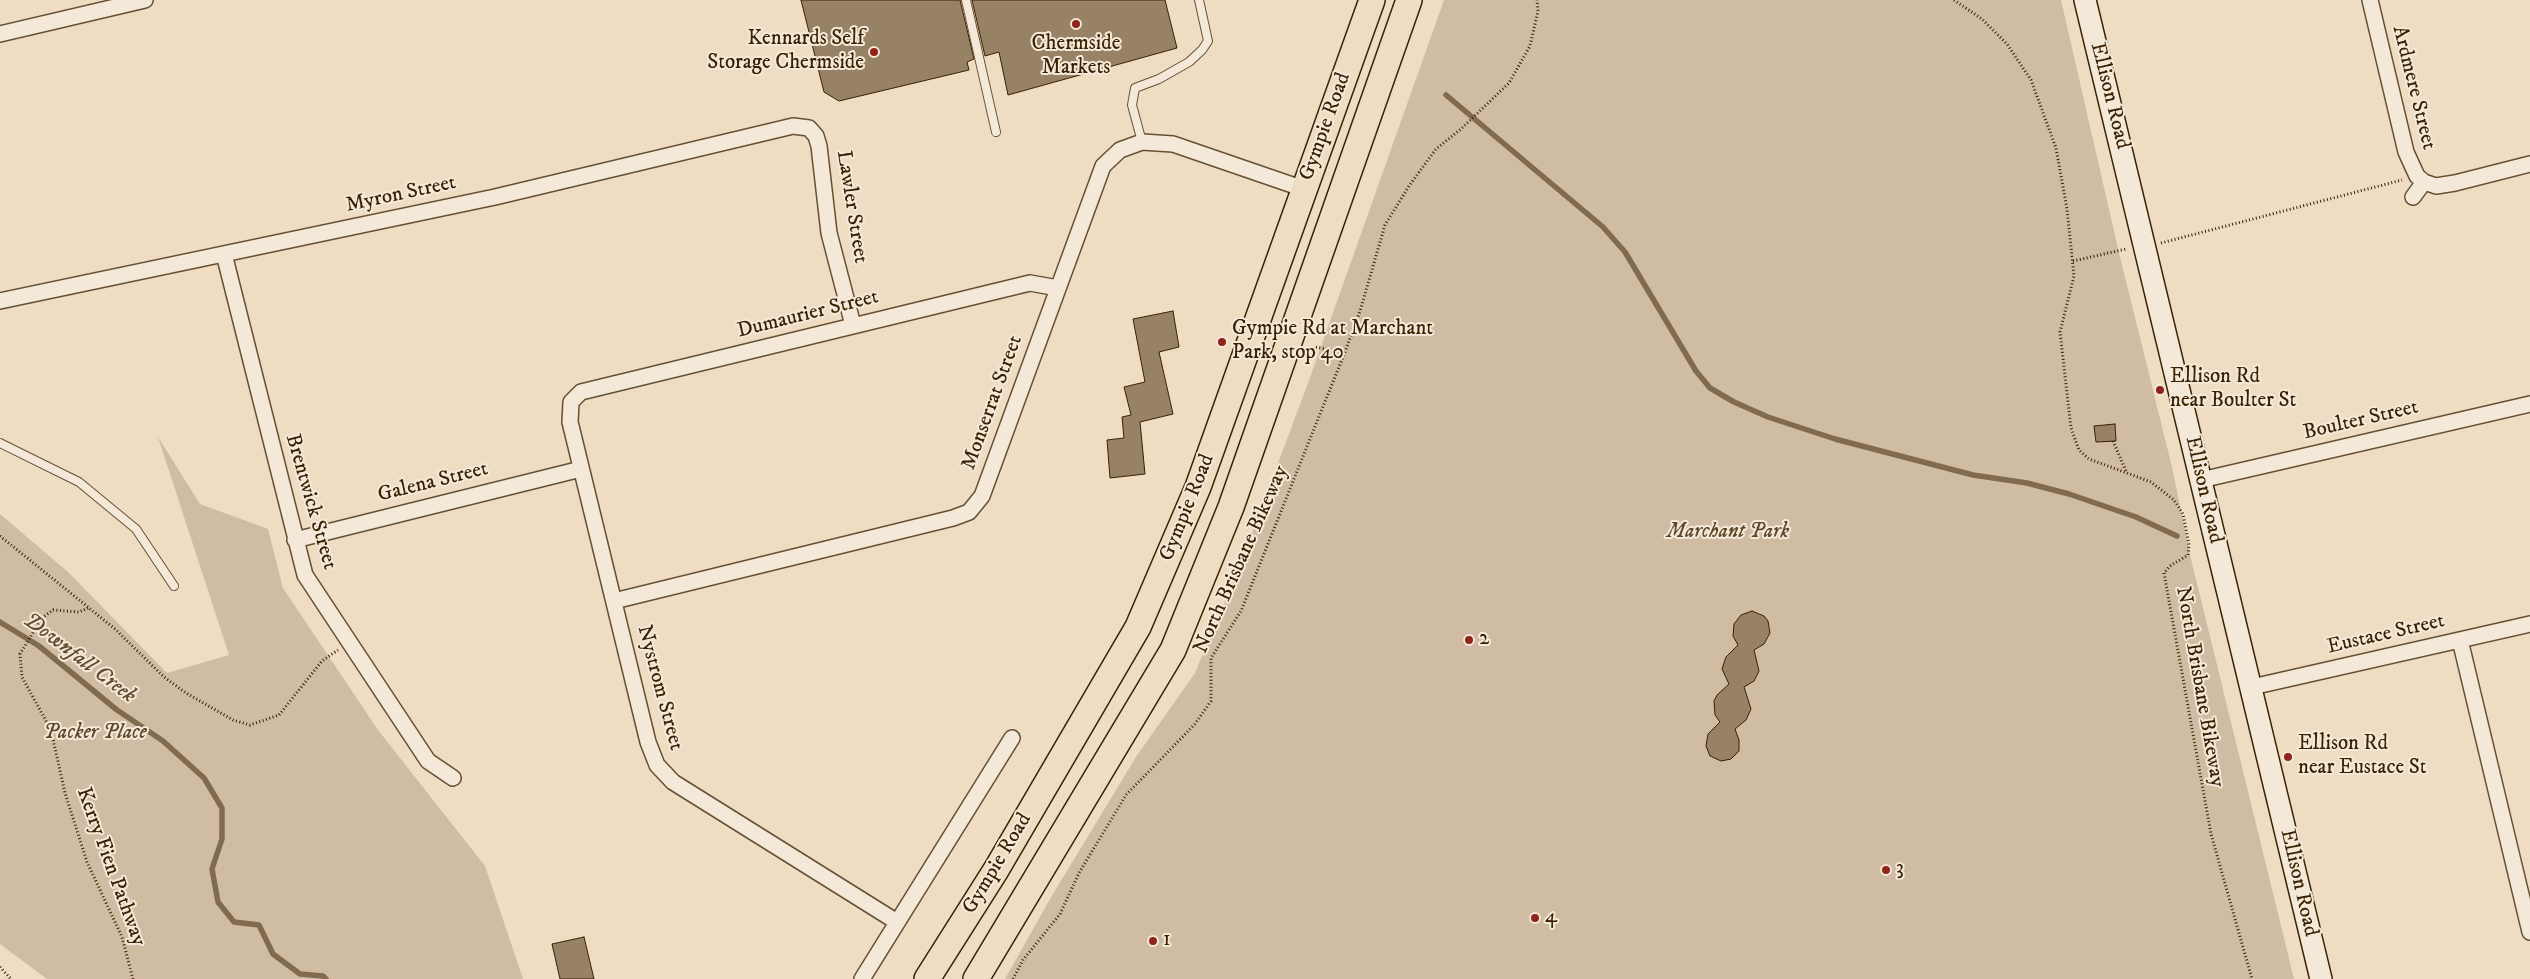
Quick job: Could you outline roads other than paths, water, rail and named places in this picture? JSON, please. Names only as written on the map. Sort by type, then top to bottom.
[{"type":"highway","name":"Gympie Road","points":[[927,979],[996,870],[1138,627],[1198,487],[1372,0]]},
{"type":"highway","name":"Gympie Road","points":[[976,979],[1173,650],[1231,507],[1409,0]]},
{"type":"main road","name":"Ellison Road","points":[[2085,0],[2321,979]]},
{"type":"street","points":[[0,34],[145,0]]},
{"type":"street","name":"Ardmere Street","points":[[2370,0],[2406,152],[2421,179]]},
{"type":"street","name":"Myron Street","points":[[0,301],[495,197],[793,126],[809,128]]},
{"type":"street","name":"Lawler Street","points":[[809,128],[816,136],[820,146],[829,233],[853,325]]},
{"type":"street","name":"Monserrat Street","points":[[614,601],[953,518],[968,512],[982,496],[1103,166],[1120,150],[1142,142],[1173,144],[1304,189]]},
{"type":"street","points":[[2413,197],[2421,179],[2436,186],[2530,164]]},
{"type":"street","name":"Brentwick Street","points":[[224,254],[304,575],[428,761],[453,778]]},
{"type":"street","name":"Dumaurier Street","points":[[571,402],[581,392],[1030,282],[1058,288]]},
{"type":"street","name":"Nystrom Street","points":[[571,402],[570,422],[581,469],[648,742],[657,765],[673,782],[897,922]]},
{"type":"street","name":"Boulter Street","points":[[2201,480],[2530,404]]},
{"type":"street","name":"Galena Street","points":[[294,540],[581,469]]},
{"type":"street","name":"Eustace Street","points":[[2252,687],[2530,624]]},
{"type":"street","points":[[2460,640],[2530,932]]},
{"type":"street","points":[[862,979],[1012,738]]},
{"type":"lane","points":[[966,0],[996,132]]},
{"type":"lane","points":[[1142,142],[1132,105],[1135,88],[1159,79],[1189,62],[1202,50],[1208,41],[1199,0]]},
{"type":"lane","points":[[0,443],[79,482],[136,529],[174,586]]},
{"type":"waterway","points":[[1446,95],[1603,227],[1625,252],[1696,371],[1710,388],[1734,402],[1768,417],[1835,439],[1973,475],[2027,483],[2069,494],[2136,517],[2177,536]]},
{"type":"waterway","name":"Downfall Creek","points":[[0,622],[39,646],[117,710],[163,741],[204,778],[222,808],[222,839],[212,869],[218,902],[234,922],[259,925],[273,954],[300,974],[323,976],[326,979]]},
{"type":"place","name":"Chermside Markets","points":[[1076,24]]},
{"type":"place","name":"Kennards Self Storage Chermside","points":[[874,52]]},
{"type":"place","name":"Gympie Rd at Marchant Park, stop 40","points":[[1222,342]]},
{"type":"place","name":"Ellison Rd near Boulter St","points":[[2160,390]]},
{"type":"place","name":"2","points":[[1469,640]]},
{"type":"place","name":"Ellison Rd near Eustace St","points":[[2288,757]]},
{"type":"place","name":"3","points":[[1886,870]]},
{"type":"place","name":"4","points":[[1535,918]]},
{"type":"place","name":"1","points":[[1153,941]]},
{"type":"park label","name":"Marchant Park","points":[[1728,533]]},
{"type":"park label","name":"Packer Place","points":[[95,734]]}]
